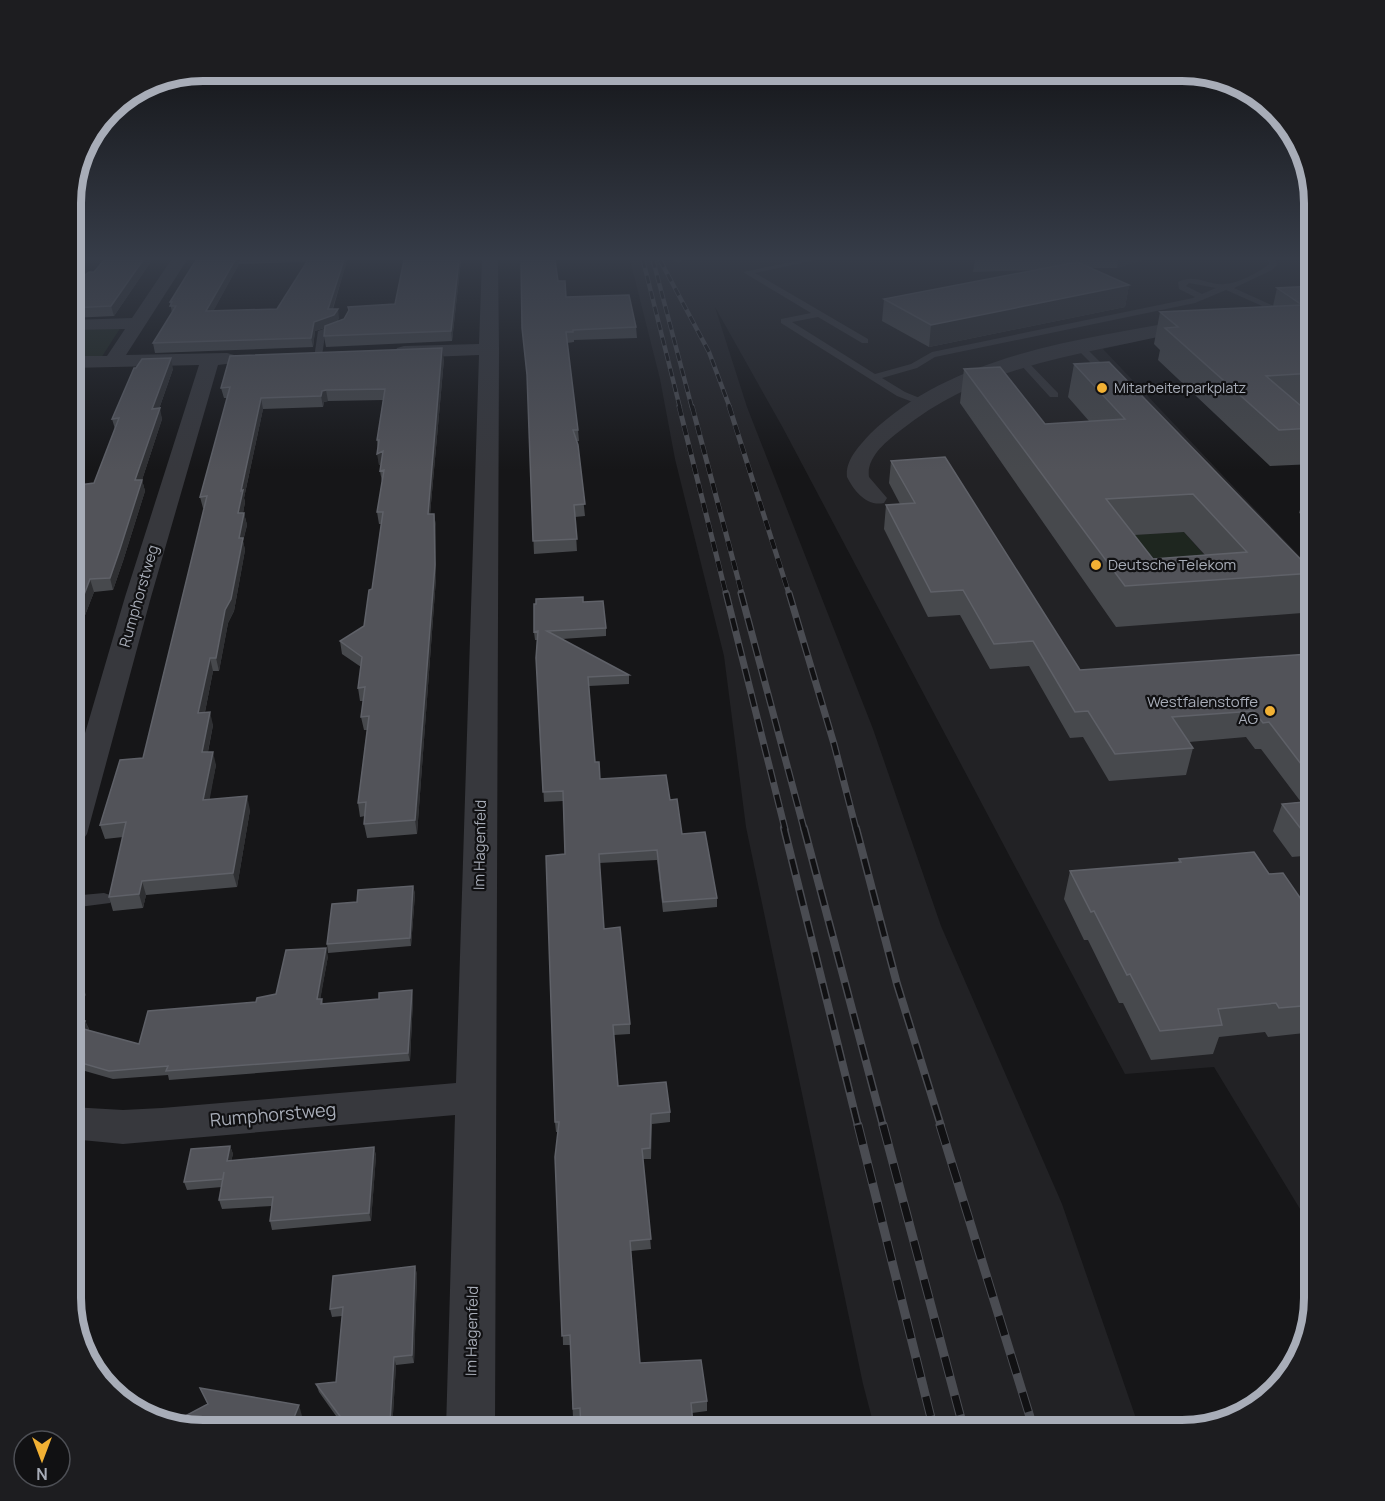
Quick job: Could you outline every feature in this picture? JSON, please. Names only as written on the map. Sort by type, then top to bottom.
[{"type":"street","points":[[112,362],[132,330]]},
{"type":"street","name":"Im Hagenfeld","points":[[470,1420],[490,330]]},
{"type":"street","points":[[876,498],[859,480],[857,473],[860,466],[873,443],[923,403],[972,379],[1023,362],[1164,330]]},
{"type":"street","points":[[386,353],[490,349]]},
{"type":"street","points":[[293,357],[340,355]]},
{"type":"street","points":[[81,362],[245,359]]},
{"type":"street","name":"Rumphorstweg","points":[[81,799],[138,597],[210,360]]},
{"type":"street","name":"Rumphorstweg","points":[[81,1124],[162,1125],[476,1097]]},
{"type":"lane","points":[[317,356],[321,333],[332,330]]},
{"type":"lane","points":[[799,330],[901,394],[923,403]]},
{"type":"lane","points":[[847,330],[865,341]]},
{"type":"lane","points":[[874,377],[914,366],[932,355],[1048,330]]},
{"type":"lane","points":[[1081,348],[1121,388]]},
{"type":"lane","points":[[1023,362],[1054,395]]},
{"type":"lane","points":[[81,901],[104,899]]},
{"type":"shaded area","points":[[81,330],[119,330],[101,358],[81,358]]},
{"type":"shaded area","points":[[648,330],[722,330],[747,407],[873,729],[941,926],[1062,1204],[1137,1420],[872,1420],[746,827],[724,656],[675,459],[660,379]]},
{"type":"shaded area","points":[[728,330],[1185,330],[1103,349],[1304,561],[1304,1216],[1214,1067],[1125,1074],[783,428]]},
{"type":"shaded area","points":[[1184,532],[1236,592],[1098,537]]},
{"type":"building","points":[[161,330],[312,330],[311,338],[153,343]]},
{"type":"building","points":[[325,330],[451,330],[451,331],[324,336]]},
{"type":"building","points":[[522,330],[573,330],[573,332],[566,332],[578,430],[573,430],[578,445],[585,504],[574,505],[577,539],[533,541],[527,375]]},
{"type":"building","points":[[1167,330],[1304,330],[1304,374],[1266,376],[1304,408],[1304,429],[1279,430]]},
{"type":"building","points":[[442,348],[428,514],[434,514],[435,565],[415,820],[364,824],[366,802],[358,803],[369,716],[361,717],[365,687],[358,688],[362,657],[340,641],[364,626],[369,590],[372,589],[383,512],[377,512],[384,470],[380,471],[383,451],[377,454],[379,440],[377,440],[385,389],[326,390],[322,391],[321,396],[261,398],[241,491],[243,490],[238,513],[244,513],[239,538],[243,538],[231,599],[225,610],[216,658],[210,658],[198,713],[210,712],[202,752],[213,752],[203,800],[247,796],[233,873],[142,881],[139,894],[109,897],[126,822],[100,825],[120,760],[143,758],[207,496],[200,497],[230,387],[221,388],[230,356]]},
{"type":"building","points":[[171,358],[152,409],[160,408],[135,480],[142,480],[110,578],[90,579],[81,602],[81,485],[94,483],[119,418],[112,419],[134,368],[142,359]]},
{"type":"building","points":[[1109,362],[1304,563],[1304,574],[1125,586],[964,369],[1000,367],[1045,424],[1125,419],[1074,364]],"holes":[[[1193,494],[1247,552],[1153,559],[1106,499]]]},
{"type":"building","points":[[945,457],[1080,670],[1304,654],[1304,768],[1269,722],[1263,723],[1254,711],[1172,717],[1193,748],[1115,754],[1088,711],[1075,712],[1033,641],[994,644],[963,590],[931,592],[886,505],[915,503],[891,461]]},
{"type":"building","points":[[583,597],[583,602],[603,601],[606,628],[547,631],[629,675],[588,677],[595,762],[599,762],[600,779],[666,775],[670,800],[677,799],[682,834],[705,832],[717,898],[663,902],[657,850],[599,854],[604,929],[620,927],[630,1024],[613,1025],[618,1086],[666,1082],[670,1112],[651,1114],[650,1148],[642,1149],[651,1239],[630,1241],[640,1363],[701,1360],[707,1401],[691,1403],[693,1420],[581,1420],[580,1408],[573,1409],[570,1335],[562,1336],[555,1157],[559,1122],[555,1122],[546,856],[565,854],[563,791],[543,792],[536,658],[538,631],[534,632],[536,599]]},
{"type":"building","points":[[1304,802],[1304,829],[1301,829],[1282,804]]},
{"type":"building","points":[[1254,852],[1269,874],[1283,873],[1304,903],[1304,1006],[1279,1008],[1276,1003],[1218,1009],[1222,1025],[1160,1031],[1070,871],[1181,862],[1179,859]]},
{"type":"building","points":[[413,886],[410,938],[327,944],[332,904],[357,902],[358,890]]},
{"type":"building","points":[[326,948],[317,999],[322,999],[321,1004],[379,999],[379,993],[412,990],[408,1053],[166,1071],[168,1066],[109,1071],[81,1063],[81,1028],[139,1044],[148,1011],[256,1002],[257,998],[276,994],[286,950]]},
{"type":"building","points":[[230,1146],[227,1161],[374,1147],[369,1213],[270,1221],[273,1197],[219,1200],[223,1179],[184,1182],[191,1149]]},
{"type":"building","points":[[415,1266],[412,1355],[394,1357],[390,1420],[343,1420],[316,1384],[336,1382],[343,1307],[330,1309],[333,1276]]},
{"type":"building","points":[[200,1388],[299,1405],[293,1420],[182,1418],[208,1404]]},
{"type":"railway","points":[[661,330],[680,408]]},
{"type":"railway","points":[[671,330],[692,408]]},
{"type":"railway","points":[[697,330],[709,352],[730,408]]},
{"type":"railway","points":[[679,406],[726,594]]},
{"type":"railway","points":[[692,406],[742,594]]},
{"type":"railway","points":[[729,406],[789,594]]},
{"type":"railway","points":[[726,593],[785,829]]},
{"type":"railway","points":[[741,593],[804,829]]},
{"type":"railway","points":[[789,593],[834,744],[856,829]]},
{"type":"railway","points":[[784,828],[858,1126]]},
{"type":"railway","points":[[804,828],[883,1126]]},
{"type":"railway","points":[[856,828],[897,984],[941,1126]]},
{"type":"railway","points":[[858,1125],[932,1420]]},
{"type":"railway","points":[[883,1125],[961,1420]]},
{"type":"railway","points":[[940,1125],[1031,1420]]},
{"type":"place","name":"Mitarbeiterparkplatz","points":[[1102,388]]},
{"type":"place","name":"Deutsche Telekom","points":[[1096,565]]},
{"type":"place","name":"Westfalenstoffe AG","points":[[1270,711]]}]
